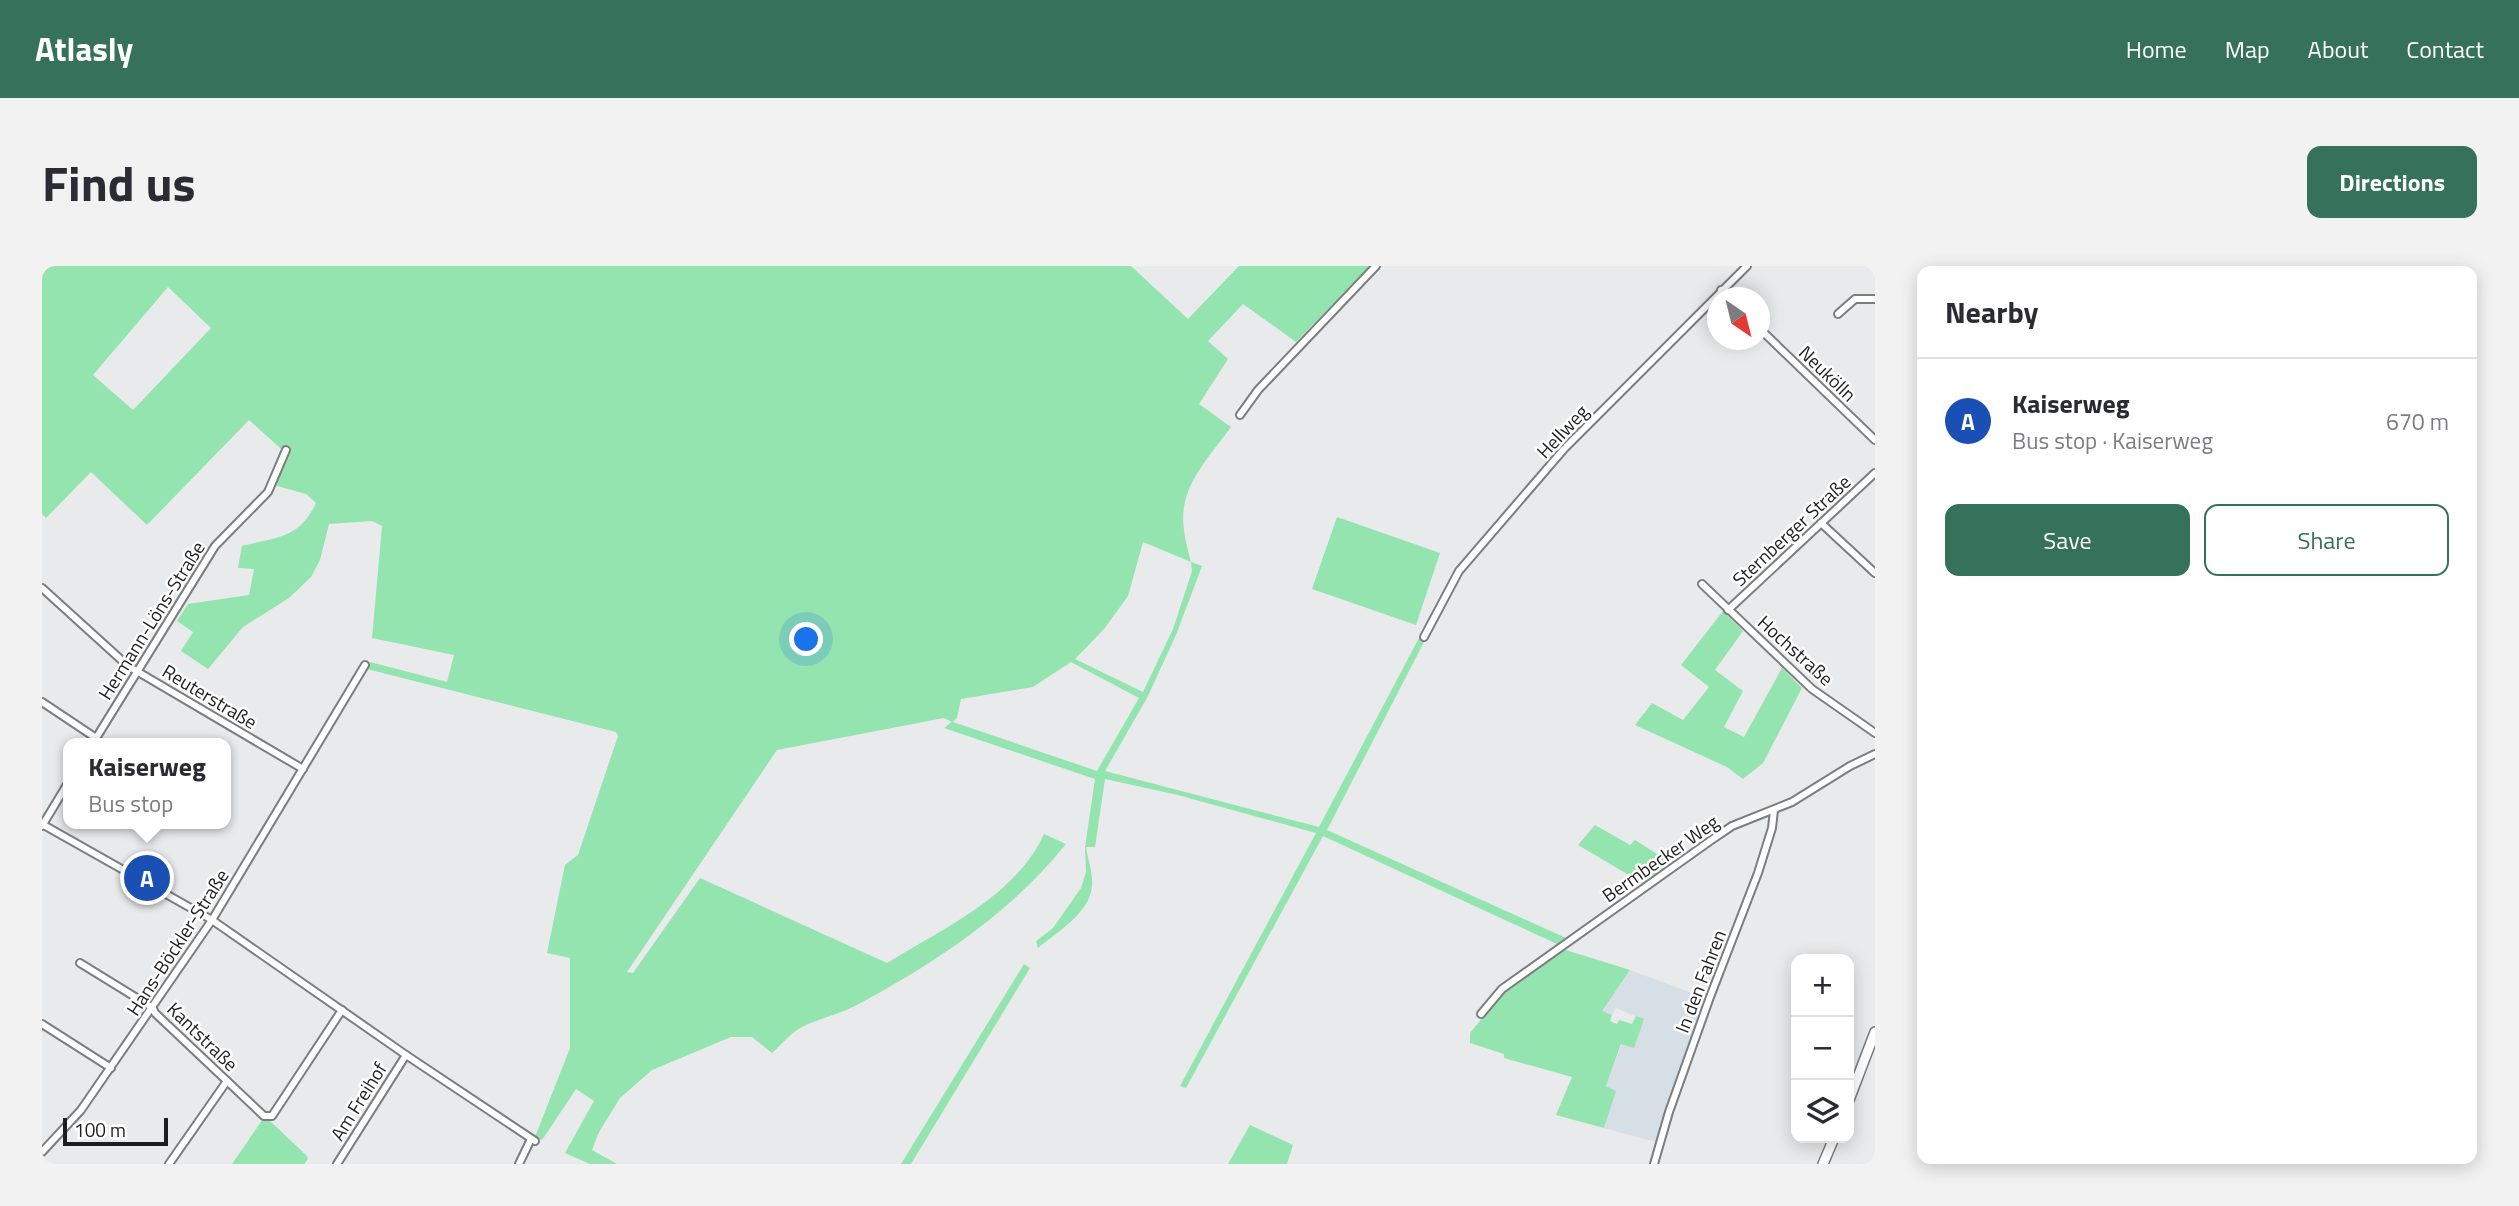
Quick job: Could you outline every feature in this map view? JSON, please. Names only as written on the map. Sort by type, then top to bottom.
[{"type":"main road","points":[[1854,1087],[1875,1032]]},
{"type":"main road","points":[[1823,1164],[1832,1143]]},
{"type":"street","points":[[1240,415],[1258,390],[1376,266]]},
{"type":"street","name":"Hellweg","points":[[1724,287],[1747,266]]},
{"type":"street","points":[[1838,314],[1855,299],[1875,299]]},
{"type":"street","name":"Hellweg","points":[[1424,637],[1459,570],[1564,449],[1707,304]]},
{"type":"street","name":"Neukölln","points":[[1770,339],[1875,440]]},
{"type":"street","name":"Hermann-Löns-Straße","points":[[96,738],[215,546],[268,492],[286,450]]},
{"type":"street","name":"Sternberger Straße","points":[[1728,610],[1875,473]]},
{"type":"street","points":[[1821,523],[1875,572]]},
{"type":"street","name":"Hochstraße","points":[[1702,584],[1812,689],[1875,733]]},
{"type":"street","name":"Reuterstraße","points":[[42,589],[128,666],[303,769]]},
{"type":"street","name":"Hans-Böckler-Straße","points":[[42,1152],[75,1118],[212,920],[365,665]]},
{"type":"street","points":[[42,702],[92,738]]},
{"type":"street","name":"Bermbecker Weg","points":[[1481,1014],[1502,989],[1732,826],[1792,802],[1850,766],[1875,754]]},
{"type":"street","points":[[63,791],[42,824],[212,920],[533,1140],[519,1164]]},
{"type":"street","name":"In den Fahren","points":[[1654,1164],[1669,1112],[1710,997],[1758,873],[1772,828],[1774,810]]},
{"type":"street","name":"Kantstraße","points":[[80,963],[153,1008],[155,1013],[264,1116],[272,1116],[342,1010]]},
{"type":"street","points":[[42,1024],[111,1068]]},
{"type":"street","name":"Am Freihof","points":[[337,1164],[406,1055]]},
{"type":"street","points":[[170,1164],[227,1081]]},
{"type":"shaded area","points":[[1630,970],[1705,998],[1656,1142],[1604,1128],[1615,1092],[1606,1086],[1622,1044],[1644,1020],[1616,1008],[1612,1015],[1601,1011]]},
{"type":"green space","points":[[42,266],[1131,266],[1188,319],[1239,266],[1370,266],[1296,342],[1243,304],[1208,341],[1228,359],[1199,404],[1231,427],[1198,472],[1185,502],[1183,524],[1191,562],[1202,566],[1176,635],[1147,698],[1105,771],[1319,827],[1419,638],[1425,640],[1327,830],[1566,938],[1557,944],[1323,836],[1186,1088],[1180,1086],[1316,833],[1178,795],[1105,779],[1095,847],[1086,847],[1092,876],[1090,896],[1071,921],[1038,948],[1036,941],[1053,928],[1081,888],[1086,872],[1085,847],[1095,779],[944,728],[952,722],[944,718],[777,750],[627,972],[633,973],[700,878],[887,963],[953,924],[997,893],[1031,856],[1044,834],[1066,844],[1020,893],[941,955],[855,1006],[800,1028],[772,1053],[752,1037],[731,1037],[652,1070],[620,1098],[599,1132],[592,1150],[617,1164],[590,1164],[565,1153],[594,1101],[576,1089],[542,1140],[535,1137],[570,1048],[570,958],[547,953],[565,865],[578,855],[618,736],[616,732],[367,669],[370,662],[447,682],[454,655],[372,638],[382,526],[372,521],[329,524],[320,560],[311,577],[289,598],[243,627],[208,669],[181,651],[193,632],[177,621],[188,604],[249,595],[254,569],[238,568],[242,546],[286,535],[302,524],[316,503],[306,494],[274,485],[287,454],[249,420],[147,525],[91,472],[46,518],[42,514]],"holes":[[[168,287],[211,328],[133,410],[93,375]],[[1143,542],[1191,562],[1192,571],[1173,629],[1143,692],[1075,659],[1104,629],[1128,596]],[[1071,662],[1139,698],[1097,771],[953,722],[957,718],[961,699],[1033,687]]]},
{"type":"green space","points":[[1337,517],[1440,553],[1416,625],[1312,589]]},
{"type":"green space","points":[[1723,611],[1743,631],[1715,670],[1743,691],[1724,727],[1744,737],[1782,668],[1802,688],[1763,763],[1743,779],[1727,767],[1635,725],[1652,703],[1683,720],[1709,687],[1681,665]]},
{"type":"green space","points":[[1595,825],[1630,845],[1635,840],[1671,863],[1644,884],[1578,845]]},
{"type":"green space","points":[[1566,950],[1630,970],[1602,1011],[1612,1015],[1610,1021],[1617,1024],[1619,1020],[1632,1024],[1636,1016],[1644,1019],[1634,1048],[1621,1044],[1606,1086],[1616,1091],[1604,1128],[1556,1115],[1572,1077],[1504,1058],[1504,1054],[1470,1043],[1470,1033],[1502,994],[1555,955]]},
{"type":"green space","points":[[1024,964],[1030,968],[911,1164],[901,1164]]},
{"type":"green space","points":[[263,1119],[269,1120],[307,1156],[304,1164],[232,1164]]},
{"type":"green space","points":[[1250,1125],[1293,1145],[1287,1164],[1228,1164]]},
{"type":"place","name":"Kaiserweg","points":[[147,878]]}]
